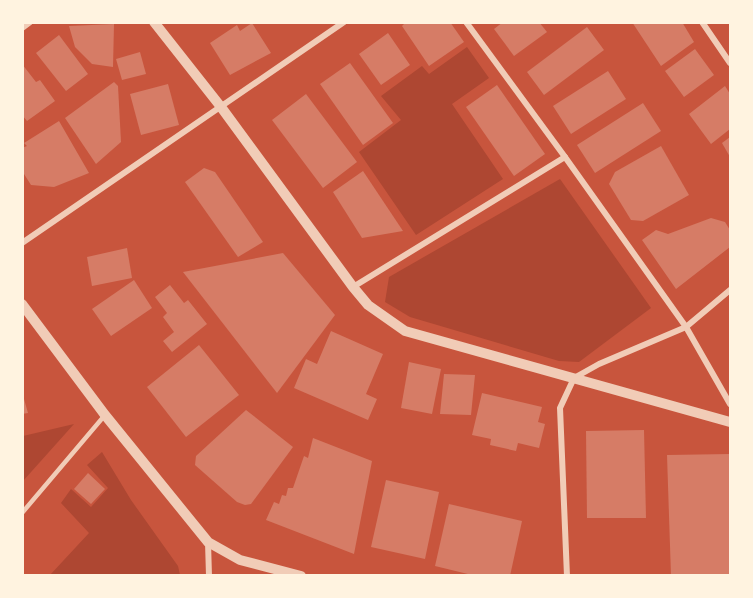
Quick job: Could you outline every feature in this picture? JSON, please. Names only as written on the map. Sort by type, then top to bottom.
[{"type":"street","points":[[22,28],[30,22]]},
{"type":"street","points":[[154,22],[221,107],[368,305],[405,331],[730,422]]},
{"type":"street","points":[[22,243],[344,22]]},
{"type":"street","points":[[466,22],[686,327],[730,404]]},
{"type":"street","points":[[702,22],[730,63]]},
{"type":"street","points":[[353,286],[565,157]]},
{"type":"street","points":[[567,576],[560,408],[574,378],[599,364],[686,327],[730,290]]},
{"type":"street","points":[[22,304],[105,415],[208,543],[240,560],[301,576]]},
{"type":"street","points":[[208,543],[209,576]]},
{"type":"lane","points":[[22,513],[105,415]]},
{"type":"shaded area","points":[[467,47],[489,78],[452,104],[503,179],[416,235],[359,152],[401,120],[381,96],[422,66],[429,74]]},
{"type":"shaded area","points":[[560,179],[651,308],[579,362],[559,361],[410,317],[385,302],[389,277]]},
{"type":"shaded area","points":[[74,424],[23,481],[23,436]]},
{"type":"shaded area","points":[[102,452],[131,500],[178,566],[180,575],[50,575],[89,533],[61,503],[71,489],[91,507],[108,488],[87,465]]},
{"type":"building","points":[[406,22],[450,22],[464,42],[429,66],[402,26]]},
{"type":"building","points":[[503,22],[539,22],[547,32],[514,56],[494,29]]},
{"type":"building","points":[[632,22],[682,22],[694,42],[661,66]]},
{"type":"building","points":[[252,23],[271,53],[230,75],[210,43],[237,25],[240,31]]},
{"type":"building","points":[[114,24],[113,67],[92,64],[75,47],[69,26]]},
{"type":"building","points":[[587,27],[604,50],[544,95],[527,72]]},
{"type":"building","points":[[388,33],[410,65],[381,85],[359,54]]},
{"type":"building","points":[[59,35],[88,74],[66,91],[36,53]]},
{"type":"building","points":[[695,49],[714,75],[684,97],[665,71]]},
{"type":"building","points":[[140,52],[146,74],[122,80],[116,59]]},
{"type":"building","points":[[350,63],[393,123],[363,145],[320,84]]},
{"type":"building","points":[[22,64],[36,82],[40,80],[55,101],[27,121],[22,115]]},
{"type":"building","points":[[608,71],[626,99],[571,134],[553,106]]},
{"type":"building","points":[[114,82],[118,86],[121,142],[96,164],[65,118]]},
{"type":"building","points":[[168,84],[179,125],[141,135],[130,94]]},
{"type":"building","points":[[497,85],[545,154],[514,176],[466,107]]},
{"type":"building","points":[[725,86],[730,94],[730,129],[711,144],[689,114]]},
{"type":"building","points":[[306,94],[357,162],[323,188],[272,120]]},
{"type":"building","points":[[643,103],[661,131],[595,173],[577,145]]},
{"type":"building","points":[[59,121],[89,173],[54,187],[31,185],[24,174],[22,176],[22,148],[27,146],[24,143]]},
{"type":"building","points":[[730,137],[730,157],[722,143]]},
{"type":"building","points":[[661,146],[689,195],[643,221],[631,220],[609,184],[615,172]]},
{"type":"building","points":[[204,168],[215,172],[263,242],[238,257],[185,182]]},
{"type":"building","points":[[363,171],[403,231],[362,238],[333,192]]},
{"type":"building","points":[[711,218],[725,222],[730,230],[730,247],[676,289],[642,240],[656,230],[668,234]]},
{"type":"building","points":[[127,248],[132,278],[92,286],[87,257]]},
{"type":"building","points":[[283,253],[335,315],[277,393],[183,272]]},
{"type":"building","points":[[134,280],[152,308],[111,336],[92,309]]},
{"type":"building","points":[[170,285],[184,303],[188,300],[207,324],[172,352],[163,341],[174,332],[163,317],[167,313],[155,297]]},
{"type":"building","points":[[331,331],[383,354],[366,394],[377,399],[368,420],[294,388],[306,359],[317,364]]},
{"type":"building","points":[[199,345],[239,395],[186,437],[147,387]]},
{"type":"building","points":[[409,362],[441,369],[432,414],[401,408]]},
{"type":"building","points":[[444,374],[475,375],[471,415],[440,414]]},
{"type":"building","points":[[22,392],[28,413],[22,414]]},
{"type":"building","points":[[482,393],[542,407],[538,422],[545,424],[539,448],[518,443],[516,451],[490,445],[491,439],[472,435]]},
{"type":"building","points":[[246,410],[293,447],[251,504],[245,505],[237,502],[195,465],[196,456]]},
{"type":"building","points":[[644,430],[646,518],[587,518],[586,431]]},
{"type":"building","points":[[313,438],[372,461],[354,554],[266,520],[274,502],[279,504],[282,495],[286,496],[288,488],[293,488],[304,456],[308,458]]},
{"type":"building","points":[[730,454],[730,576],[671,576],[667,455]]},
{"type":"building","points":[[88,473],[105,489],[91,504],[74,489]]},
{"type":"building","points":[[386,480],[439,492],[425,559],[371,547]]},
{"type":"building","points":[[449,504],[522,521],[510,576],[476,576],[435,566]]}]
